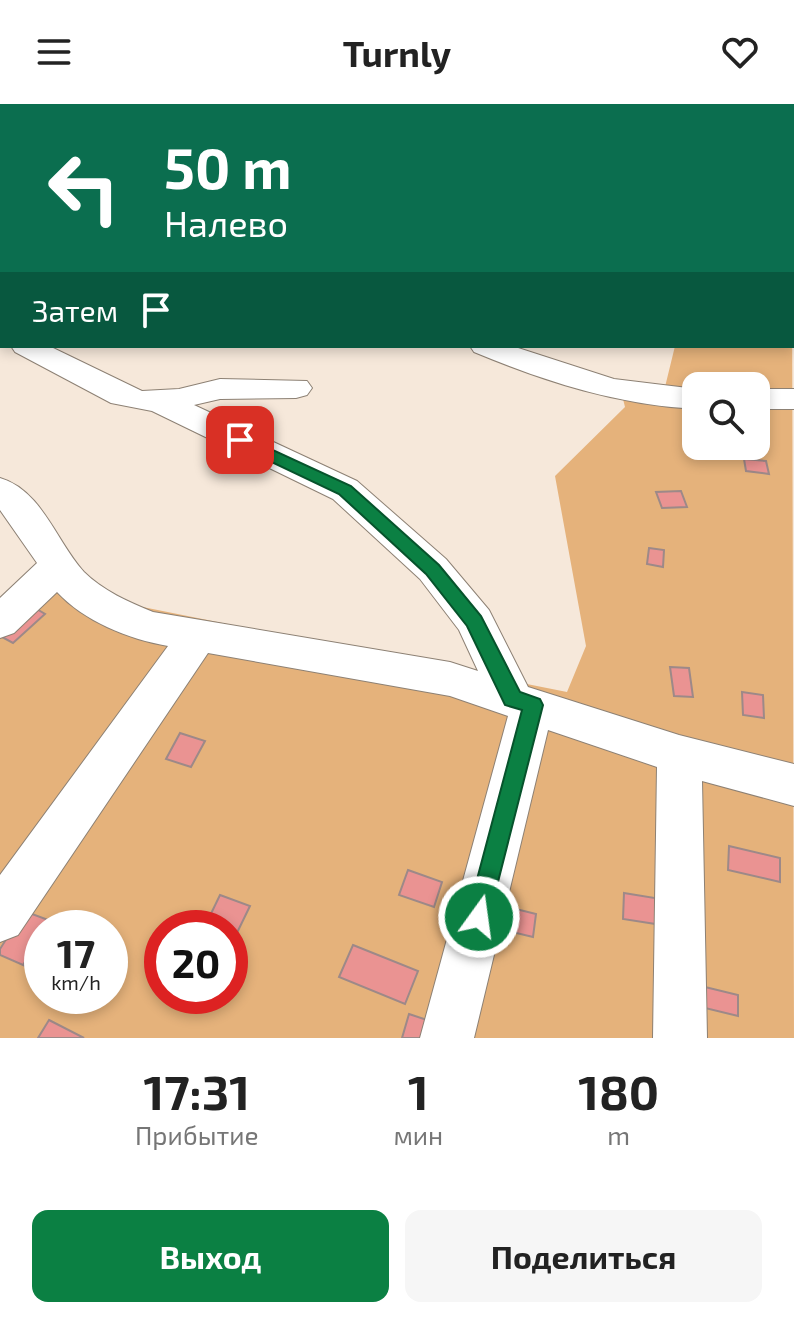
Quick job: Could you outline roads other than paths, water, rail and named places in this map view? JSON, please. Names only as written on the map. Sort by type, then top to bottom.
[{"type":"street","points":[[30,348],[122,396],[160,402],[345,490],[433,569],[475,621],[523,702],[447,1038]]},
{"type":"street","points":[[490,348],[593,386],[682,399]]},
{"type":"street","points":[[160,402],[220,389],[296,388]]},
{"type":"street","points":[[770,399],[794,399]]},
{"type":"street","points":[[0,490],[41,535],[70,581],[109,610],[148,627],[450,679],[679,755],[794,785]]},
{"type":"street","points":[[0,622],[60,565]]},
{"type":"street","points":[[0,917],[197,637]]},
{"type":"street","points":[[679,755],[680,1038]]}]
